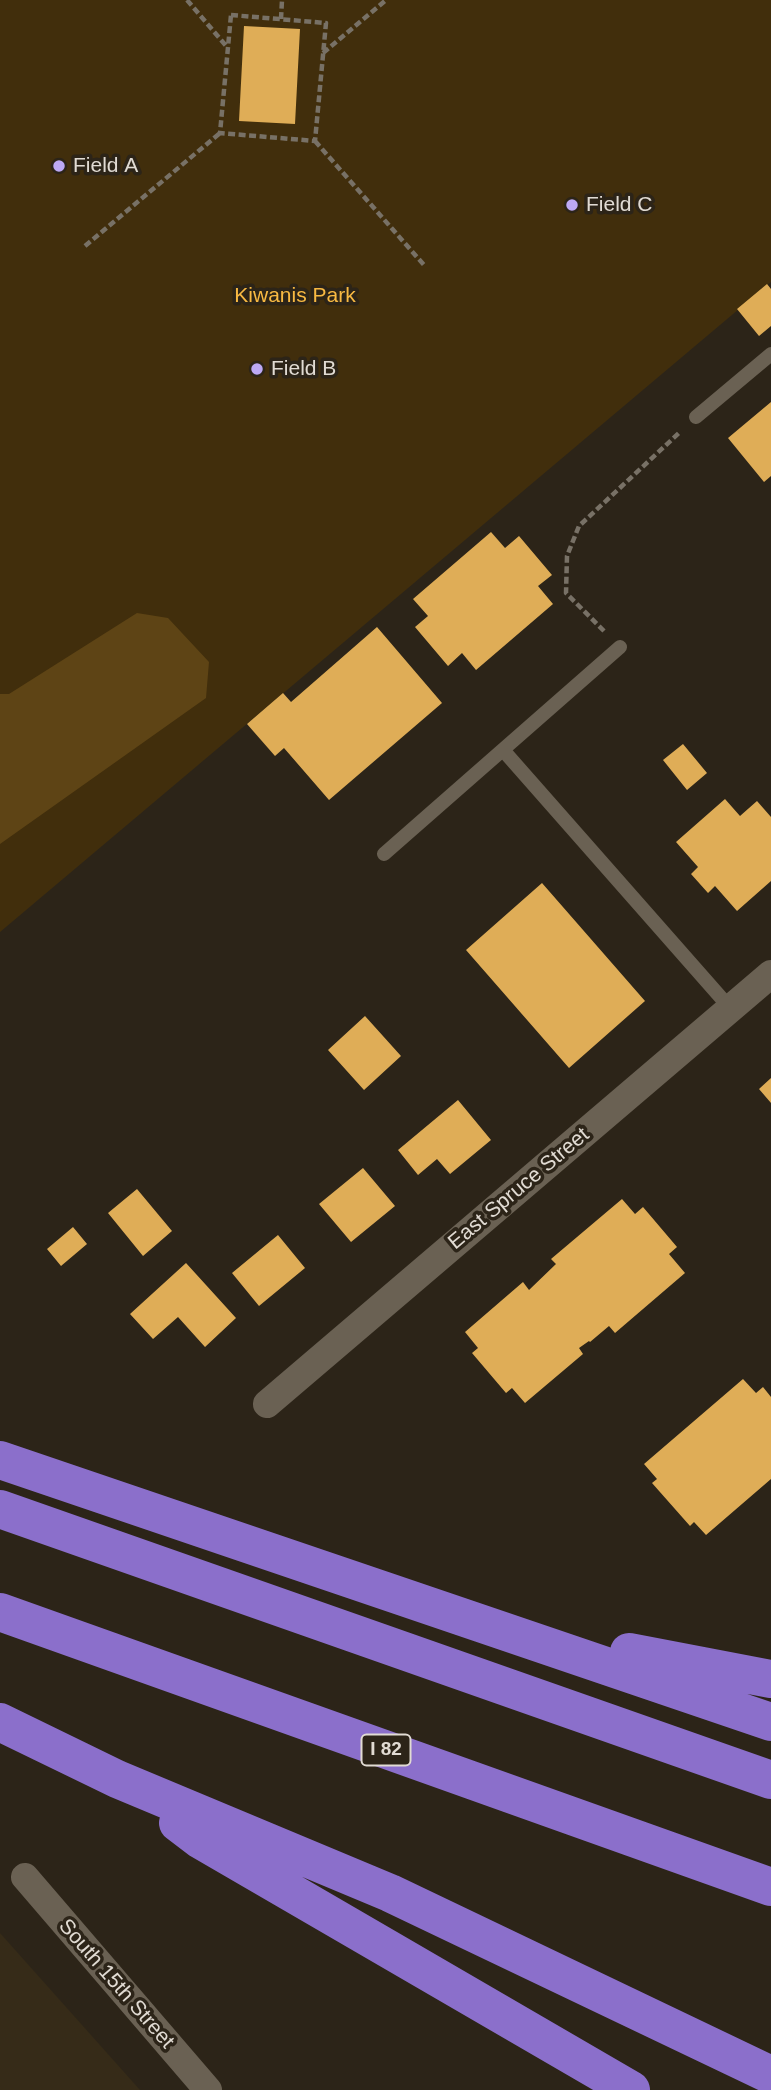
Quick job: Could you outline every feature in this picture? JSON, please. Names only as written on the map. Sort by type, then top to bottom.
[{"type":"highway","points":[[0,1460],[771,1722]]},
{"type":"highway","points":[[0,1509],[771,1780]]},
{"type":"highway","name":"I 82","points":[[0,1612],[771,1887]]},
{"type":"highway","points":[[499,1628],[771,1679]]},
{"type":"highway","points":[[0,1722],[117,1779],[390,1893],[771,2076]]},
{"type":"highway","points":[[117,1779],[199,1839],[631,2090]]},
{"type":"street","name":"East Spruce Street","points":[[267,1404],[771,974]]},
{"type":"street","name":"South 15th Street","points":[[25,1877],[202,2088]]},
{"type":"lane","points":[[696,417],[771,354]]},
{"type":"lane","points":[[384,854],[620,647]]},
{"type":"lane","points":[[503,750],[731,1009]]},
{"type":"path","points":[[187,0],[228,48]]},
{"type":"path","points":[[281,19],[282,0]]},
{"type":"path","points":[[323,53],[386,0]]},
{"type":"path","points":[[85,246],[220,133],[231,15],[326,23],[315,141]]},
{"type":"path","points":[[220,133],[315,141],[424,265]]},
{"type":"path","points":[[620,647],[566,593],[567,556],[579,526],[696,417]]},
{"type":"shaded area","points":[[137,613],[168,618],[209,662],[206,698],[0,844],[0,694],[9,694]]},
{"type":"shaded area","points":[[0,1933],[140,2090],[0,2090]]},
{"type":"green space","name":"Kiwanis Park","points":[[0,0],[771,0],[771,282],[0,932]]},
{"type":"building","points":[[244,26],[300,29],[295,124],[239,121]]},
{"type":"building","points":[[767,284],[771,289],[771,326],[759,336],[737,309]]},
{"type":"building","points":[[771,402],[771,476],[764,482],[728,438]]},
{"type":"building","points":[[491,532],[505,548],[519,536],[552,575],[538,586],[553,604],[476,670],[462,653],[448,666],[415,627],[428,616],[413,599]]},
{"type":"building","points":[[377,627],[442,703],[329,800],[284,748],[275,756],[247,724],[283,693],[291,702]]},
{"type":"building","points":[[683,744],[707,773],[687,790],[663,760]]},
{"type":"building","points":[[725,799],[740,816],[757,801],[771,817],[771,881],[737,911],[715,886],[708,893],[691,874],[698,867],[676,842]]},
{"type":"building","points":[[542,883],[645,1001],[569,1068],[466,950]]},
{"type":"building","points":[[365,1016],[401,1056],[364,1090],[328,1050]]},
{"type":"building","points":[[771,1078],[771,1103],[759,1089]]},
{"type":"building","points":[[458,1100],[491,1140],[450,1174],[437,1159],[418,1175],[398,1150]]},
{"type":"building","points":[[363,1168],[395,1206],[351,1242],[319,1204]]},
{"type":"building","points":[[137,1189],[172,1231],[143,1256],[108,1213]]},
{"type":"building","points":[[622,1199],[635,1214],[643,1207],[677,1247],[669,1254],[685,1273],[615,1333],[609,1326],[579,1348],[583,1354],[525,1403],[512,1388],[506,1393],[472,1353],[478,1348],[465,1332],[523,1282],[529,1290],[556,1264],[551,1259]]},
{"type":"building","points":[[73,1227],[87,1244],[61,1266],[47,1249]]},
{"type":"building","points":[[278,1235],[305,1268],[259,1306],[232,1273]]},
{"type":"building","points":[[186,1263],[236,1318],[205,1347],[178,1317],[153,1339],[130,1314]]},
{"type":"building","points":[[743,1379],[756,1393],[763,1387],[771,1397],[771,1479],[706,1535],[694,1522],[690,1526],[652,1483],[657,1479],[644,1464]]},
{"type":"place","name":"Field A","points":[[59,166]]},
{"type":"place","name":"Field C","points":[[572,205]]},
{"type":"place","name":"Field B","points":[[257,369]]}]
